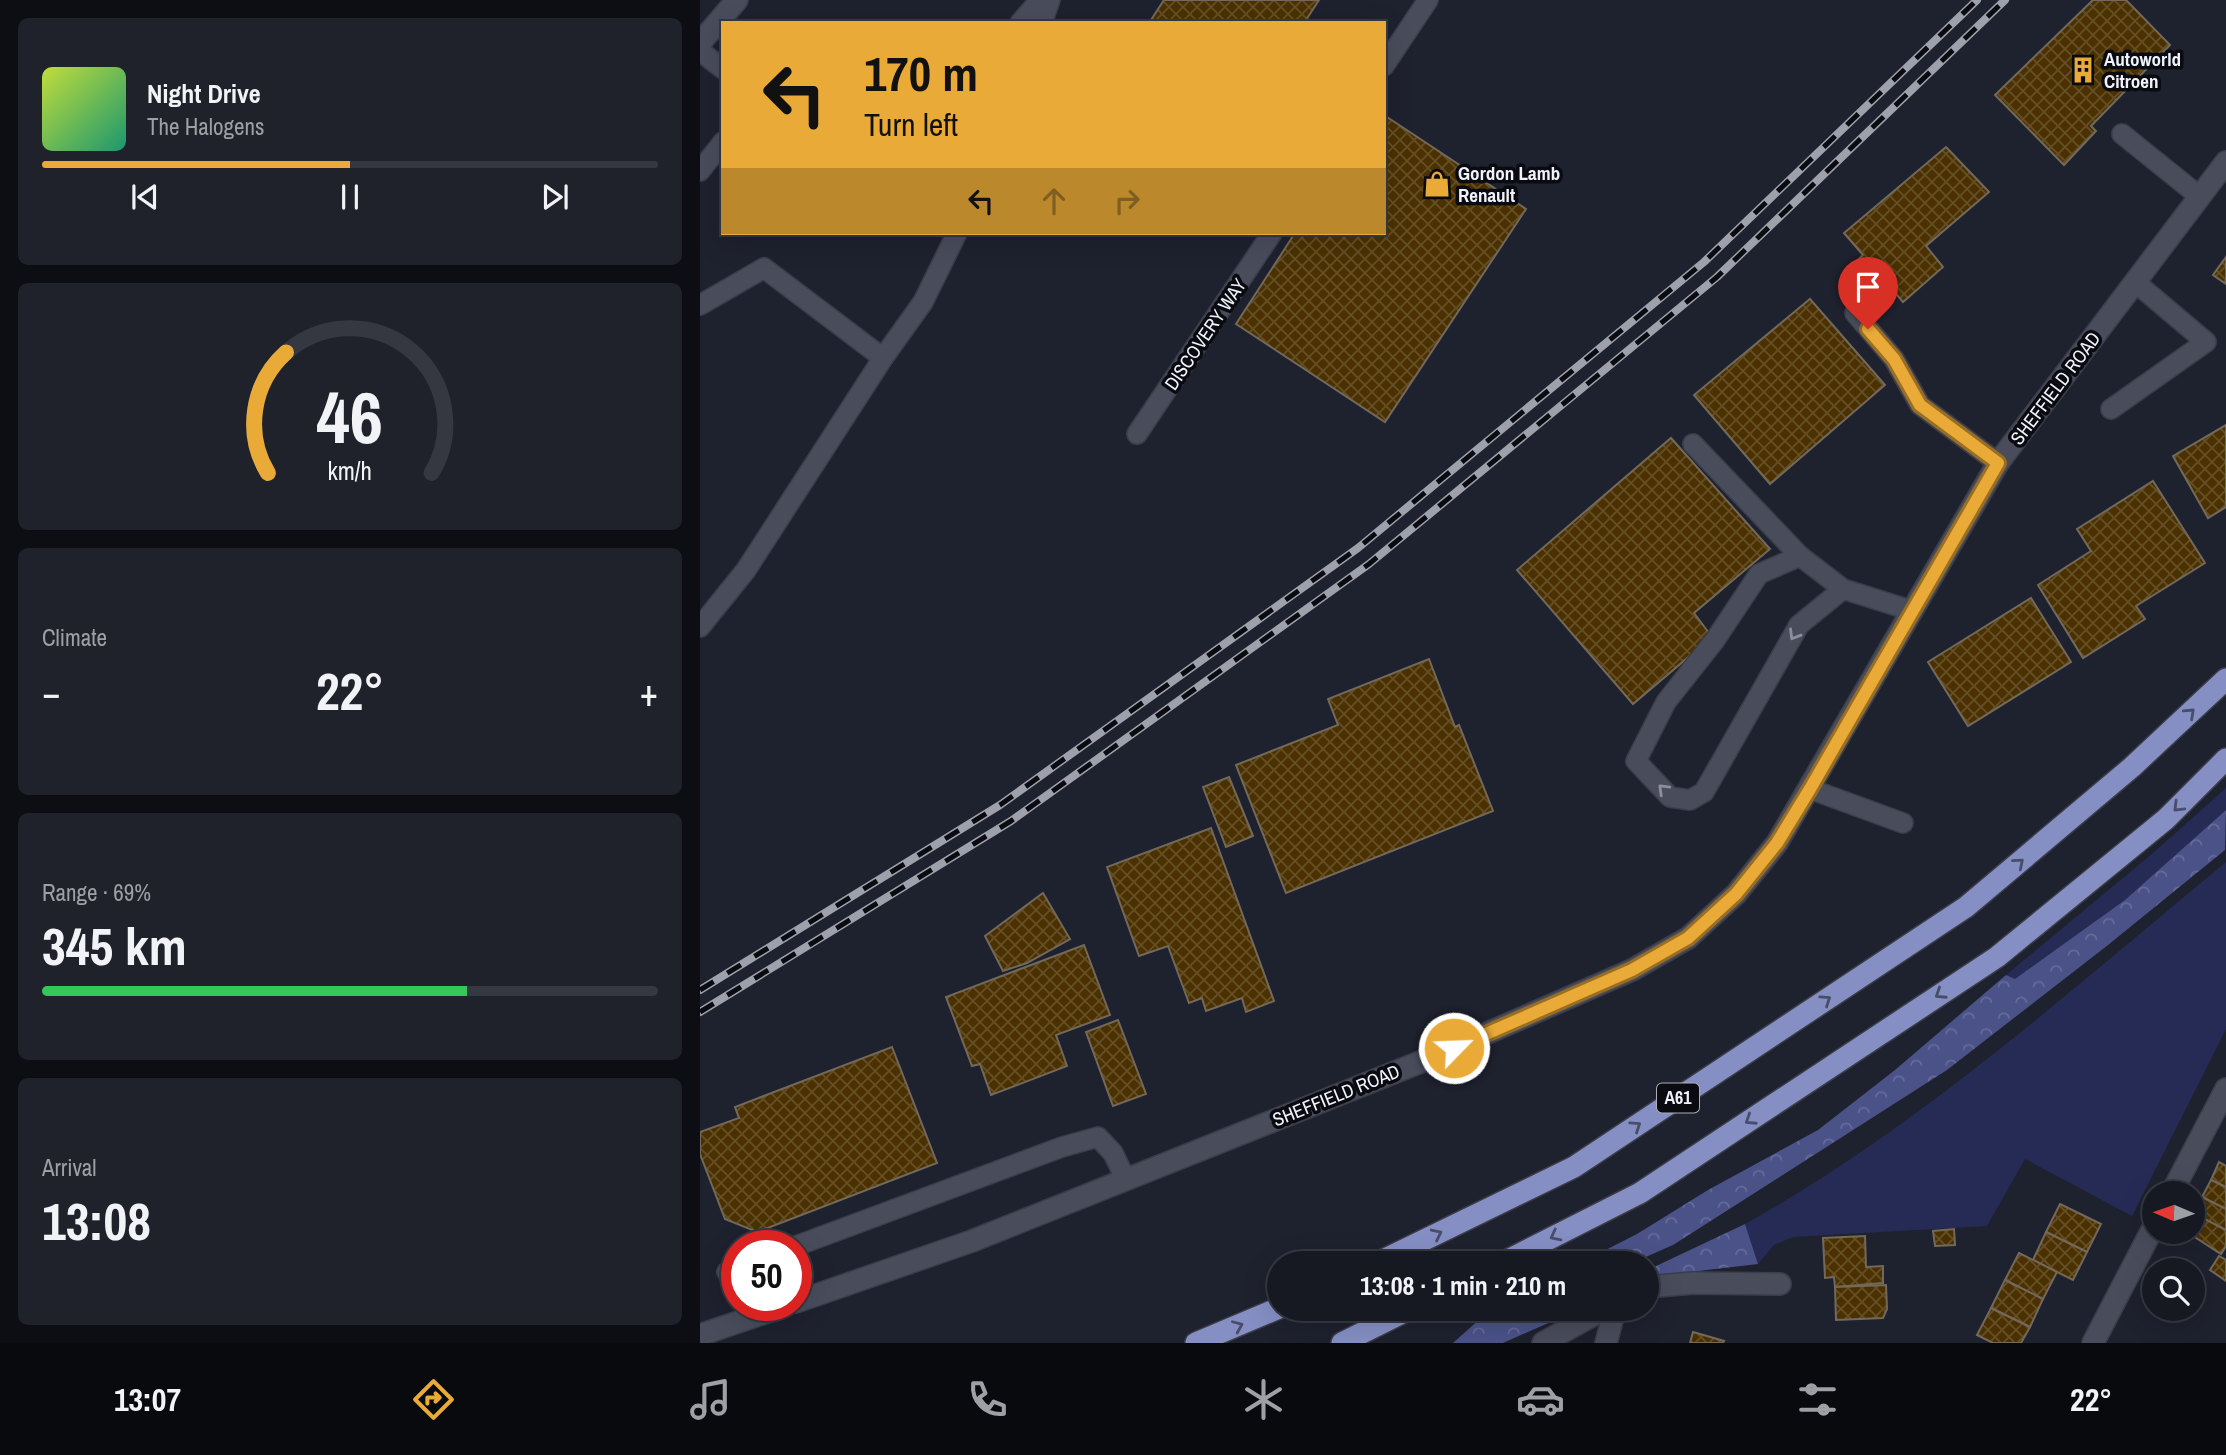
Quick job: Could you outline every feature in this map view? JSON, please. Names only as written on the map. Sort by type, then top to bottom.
[{"type":"highway","name":"A61","points":[[1402,1251],[1574,1167],[1966,907],[2132,767],[2226,679]]},
{"type":"highway","points":[[1526,1251],[1640,1193],[1997,957],[2166,819],[2226,759]]},
{"type":"highway","points":[[1196,1343],[1267,1313]]},
{"type":"highway","points":[[1342,1343],[1386,1321]]},
{"type":"main road","points":[[700,43],[737,0]]},
{"type":"main road","name":"SHEFFIELD ROAD","points":[[812,1296],[972,1241],[1428,1059],[1632,970],[1688,938],[1736,894],[1777,843],[1998,463],[2226,162]]},
{"type":"main road","points":[[2178,1181],[2226,1089]]},
{"type":"main road","points":[[2093,1343],[2145,1244]]},
{"type":"main road","points":[[1659,1286],[1693,1283],[1780,1284]]},
{"type":"main road","points":[[700,1335],[741,1321]]},
{"type":"main road","points":[[1543,1343],[1582,1321]]},
{"type":"main road","points":[[1606,1343],[1612,1321]]},
{"type":"lane","points":[[1022,21],[1040,0]]},
{"type":"lane","points":[[1043,21],[1050,0]]},
{"type":"lane","points":[[1386,63],[1428,0]]},
{"type":"lane","points":[[700,51],[721,67]]},
{"type":"lane","points":[[2122,134],[2199,196]]},
{"type":"lane","points":[[700,171],[721,145]]},
{"type":"lane","points":[[700,626],[746,570],[883,358],[923,302],[956,235]]},
{"type":"lane","name":"DISCOVERY WAY","points":[[1137,434],[1271,235]]},
{"type":"lane","points":[[700,305],[764,268],[883,358]]},
{"type":"lane","points":[[2111,409],[2206,342],[2135,282]]},
{"type":"lane","points":[[1854,313],[1894,359],[1920,405],[1998,463]]},
{"type":"lane","points":[[1693,444],[1800,556],[1843,589],[1913,611]]},
{"type":"lane","points":[[1800,556],[1759,575],[1716,640],[1666,702],[1636,761],[1670,797],[1690,800],[1704,792],[1799,625],[1843,589]]},
{"type":"lane","points":[[1810,789],[1903,823]]},
{"type":"lane","points":[[812,1240],[1062,1147],[1098,1137],[1113,1153],[1126,1180]]},
{"type":"shaded area","points":[[2226,788],[2226,810],[2125,900],[2015,979],[2006,975],[2153,853]]},
{"type":"shaded area","points":[[2226,862],[2226,1029],[2150,1181],[2142,1181],[2142,1196],[2132,1216],[2025,1159],[1987,1226],[1793,1237],[1774,1245],[1758,1264],[1745,1224],[1872,1144],[2052,1007]]},
{"type":"green space","points":[[2226,810],[2225,850],[1947,1070],[1673,1245],[1659,1251],[1604,1251],[1818,1130],[1895,1070],[2006,975],[2015,979],[2125,900]]},
{"type":"green space","points":[[1745,1224],[1758,1264],[1659,1276],[1659,1265]]},
{"type":"green space","points":[[1478,1321],[1553,1321],[1503,1343],[1453,1343]]},
{"type":"building","points":[[1164,0],[1319,0],[1305,21],[1150,21]]},
{"type":"building","name":"Autoworld Citroen","points":[[2093,0],[2126,0],[2170,45],[2091,126],[2096,131],[2064,165],[1995,95]]},
{"type":"building","points":[[1386,116],[1526,209],[1385,422],[1236,324],[1294,235],[1386,235]]},
{"type":"building","points":[[1946,147],[1989,192],[1926,246],[1943,267],[1903,302],[1885,281],[1867,297],[1845,272],[1863,255],[1844,233]]},
{"type":"building","points":[[2226,257],[2226,284],[2213,275]]},
{"type":"building","points":[[1810,299],[1885,385],[1770,484],[1694,395]]},
{"type":"building","points":[[2226,425],[2226,507],[2208,518],[2173,456]]},
{"type":"building","points":[[1671,438],[1770,549],[1694,613],[1712,637],[1633,704],[1517,570]]},
{"type":"building","points":[[2153,481],[2205,563],[2136,606],[2145,619],[2083,658],[2038,585],[2091,551],[2077,529]]},
{"type":"building","points":[[2031,598],[2071,662],[1968,726],[1928,662]]},
{"type":"building","points":[[1429,659],[1455,727],[1459,725],[1493,811],[1286,893],[1236,765],[1338,725],[1328,699]]},
{"type":"building","points":[[1229,777],[1253,836],[1226,847],[1203,787]]},
{"type":"building","points":[[1211,828],[1274,1001],[1246,1012],[1242,998],[1206,1011],[1202,998],[1189,1003],[1168,946],[1139,956],[1107,867]]},
{"type":"building","points":[[1043,893],[1070,939],[1027,963],[1003,971],[985,936]]},
{"type":"building","points":[[1084,945],[1110,1015],[1056,1035],[1067,1066],[991,1095],[980,1064],[972,1066],[946,997]]},
{"type":"building","points":[[1118,1020],[1146,1094],[1113,1106],[1086,1032]]},
{"type":"building","points":[[892,1047],[937,1163],[762,1230],[752,1230],[725,1219],[700,1154],[700,1132],[739,1118],[735,1107]]},
{"type":"building","points":[[2219,1162],[2226,1166],[2226,1187],[2211,1180]]},
{"type":"building","points":[[2211,1180],[2226,1187],[2226,1209],[2205,1198],[2205,1191]]},
{"type":"building","points":[[2205,1198],[2226,1209],[2226,1230],[2205,1219]]},
{"type":"building","points":[[2060,1204],[2101,1224],[2087,1252],[2046,1232]]},
{"type":"building","points":[[2205,1219],[2226,1230],[2226,1246],[2221,1254],[2205,1244]]},
{"type":"building","points":[[1954,1229],[1955,1245],[1935,1246],[1933,1231]]},
{"type":"building","points":[[2046,1232],[2087,1252],[2073,1280],[2033,1260]]},
{"type":"building","points":[[1865,1236],[1866,1267],[1883,1266],[1883,1283],[1835,1287],[1834,1277],[1825,1278],[1823,1238]]},
{"type":"building","points":[[2019,1253],[2057,1272],[2043,1299],[2005,1280]]},
{"type":"building","points":[[2219,1256],[2226,1260],[2226,1281],[2210,1270]]},
{"type":"building","points":[[2005,1280],[2043,1299],[2030,1327],[1991,1308]]},
{"type":"building","points":[[1886,1285],[1887,1309],[1883,1318],[1836,1320],[1835,1287]]},
{"type":"building","points":[[1991,1308],[2030,1327],[2021,1343],[1993,1343],[1977,1335]]},
{"type":"building","points":[[1693,1332],[1724,1341],[1690,1343]]},
{"type":"railway","points":[[700,990],[1000,805],[1358,548],[1704,262],[1977,0]]},
{"type":"railway","points":[[700,1012],[1011,821],[1369,564],[1717,277],[2005,0]]},
{"type":"place","name":"Autoworld Citroen","points":[[2083,70]]},
{"type":"place","name":"Gordon Lamb Renault","points":[[1437,184]]},
{"type":"route","points":[[1454,1048],[1632,970],[1688,938],[1736,894],[1777,843],[1913,611],[1998,463],[1920,405],[1894,359],[1868,329]]}]
